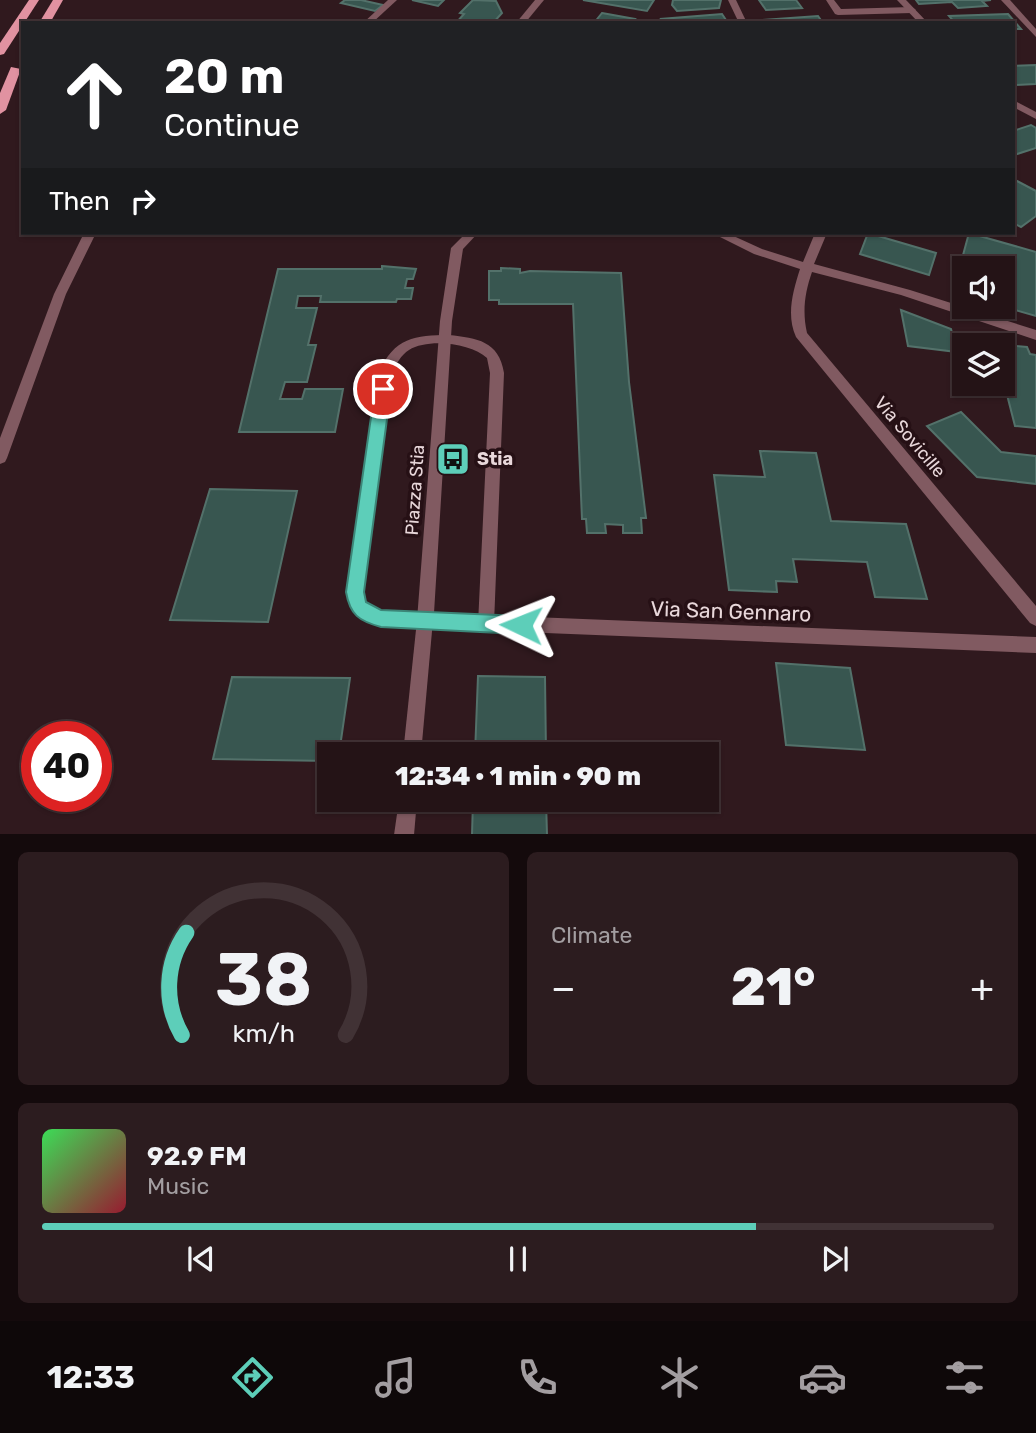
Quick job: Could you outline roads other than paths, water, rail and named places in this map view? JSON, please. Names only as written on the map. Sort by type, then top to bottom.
[{"type":"main road","points":[[0,52],[34,0]]},
{"type":"main road","points":[[45,21],[58,0]]},
{"type":"main road","points":[[0,93],[21,59]]},
{"type":"main road","points":[[0,110],[15,69]]},
{"type":"street","points":[[369,21],[393,0]]},
{"type":"street","points":[[522,21],[540,0]]},
{"type":"street","points":[[732,0],[742,21]]},
{"type":"street","points":[[834,0],[830,0],[838,12],[912,10]]},
{"type":"street","points":[[863,0],[871,11]]},
{"type":"street","points":[[901,0],[922,21]]},
{"type":"street","points":[[1005,0],[1036,34]]},
{"type":"street","points":[[1015,104],[1036,116]]},
{"type":"street","points":[[0,458],[60,295],[89,235]]},
{"type":"street","name":"Piazza Stia","points":[[413,742],[425,620],[446,321],[457,248],[470,235]]},
{"type":"street","points":[[722,235],[761,253],[887,287],[1036,335]]},
{"type":"street","name":"Via Sovicille","points":[[820,235],[807,267],[797,311],[798,327],[805,341],[1036,618]]},
{"type":"street","points":[[445,340],[484,347],[491,353],[498,373],[486,624]]},
{"type":"street","name":"Via San Gennaro","points":[[445,340],[408,344],[392,359],[386,372],[355,592],[358,606],[368,615],[486,624],[1036,645]]},
{"type":"street","points":[[404,834],[407,812]]},
{"type":"place","name":"Stia","points":[[453,459]]}]
